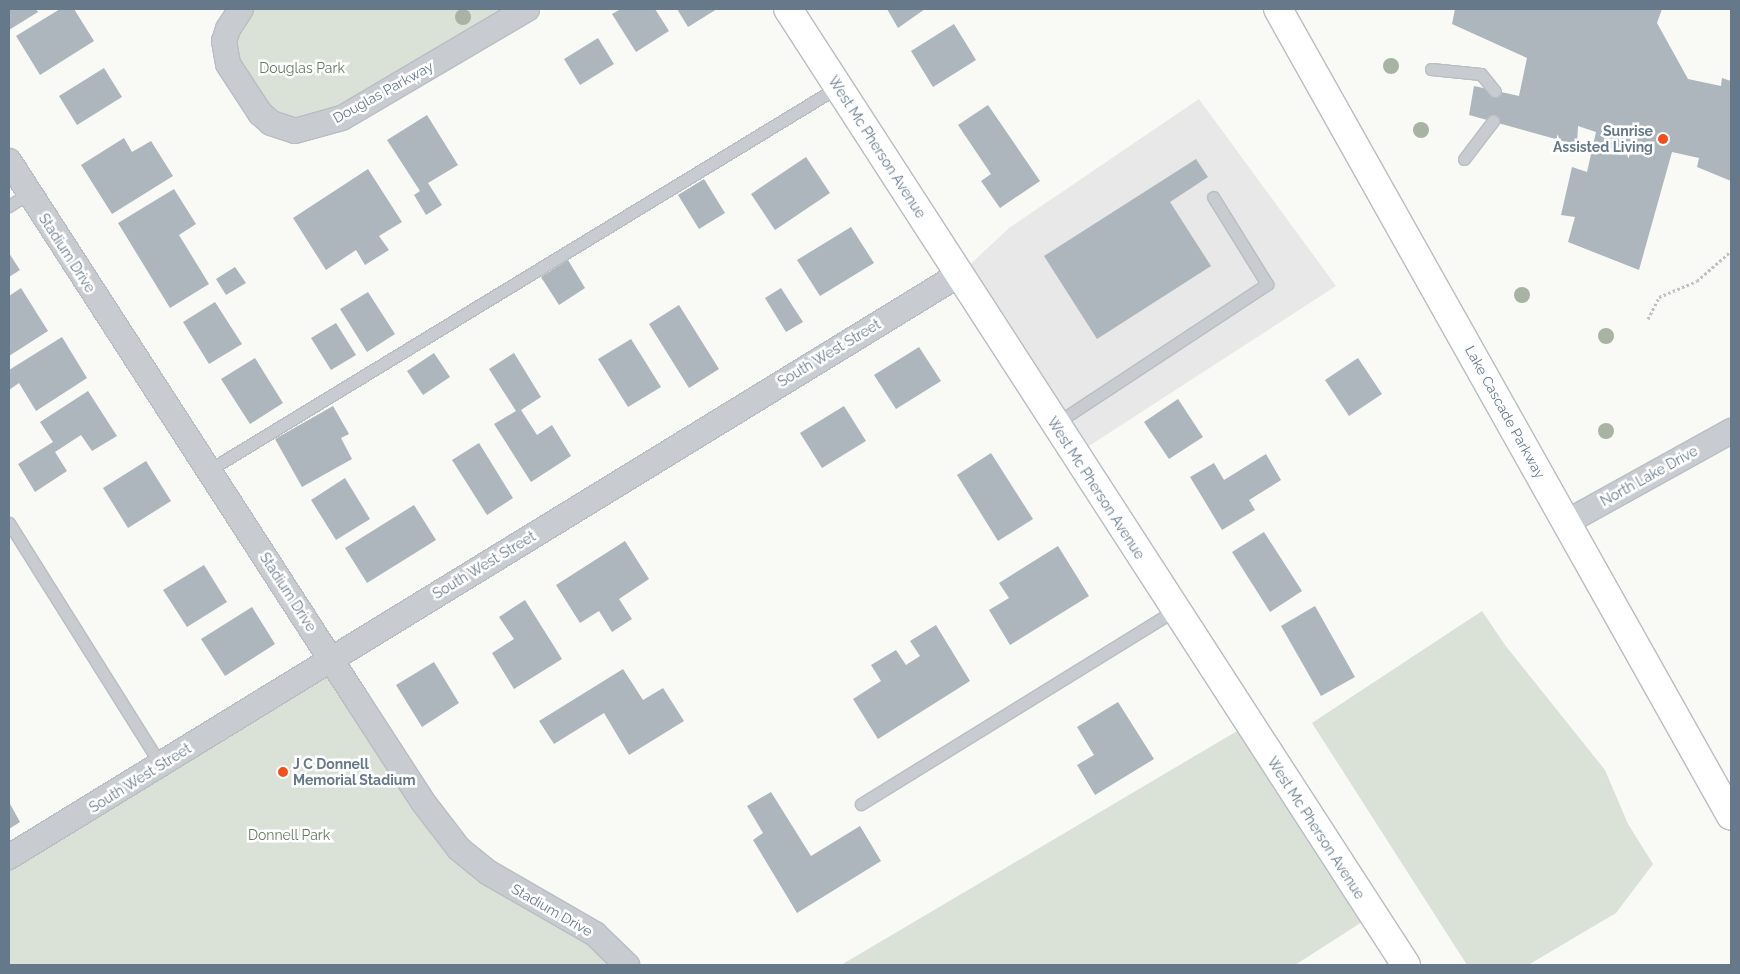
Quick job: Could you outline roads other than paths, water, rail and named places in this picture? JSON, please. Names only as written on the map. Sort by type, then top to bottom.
[{"type":"street","name":"Douglas Parkway","points":[[241,9],[228,29],[224,42],[228,64],[260,113],[283,129],[295,131],[342,118],[527,9]]},
{"type":"street","name":"West Mc Pherson Avenue","points":[[788,9],[1406,965]]},
{"type":"street","name":"Lake Cascade Parkway","points":[[1278,9],[1731,816]]},
{"type":"street","name":"Stadium Drive","points":[[9,161],[423,802],[459,849],[489,873],[595,934],[627,965]]},
{"type":"street","name":"South West Street","points":[[9,857],[960,274]]},
{"type":"street","name":"North Lake Drive","points":[[1567,522],[1731,431]]},
{"type":"lane","points":[[1431,69],[1481,74],[1495,90]]},
{"type":"lane","points":[[209,470],[838,87]]},
{"type":"lane","points":[[1464,159],[1493,121]]},
{"type":"lane","points":[[9,206],[29,193]]},
{"type":"lane","points":[[1055,424],[1267,284],[1212,197]]},
{"type":"lane","points":[[9,523],[161,765]]},
{"type":"lane","points":[[861,804],[1175,610]]},
{"type":"place","name":"Sunrise Assisted Living","points":[[1663,139]]},
{"type":"place","name":"J C Donnell Memorial Stadium","points":[[283,772]]},
{"type":"park label","name":"Douglas Park","points":[[302,68]]},
{"type":"park label","name":"Donnell Park","points":[[289,835]]}]
